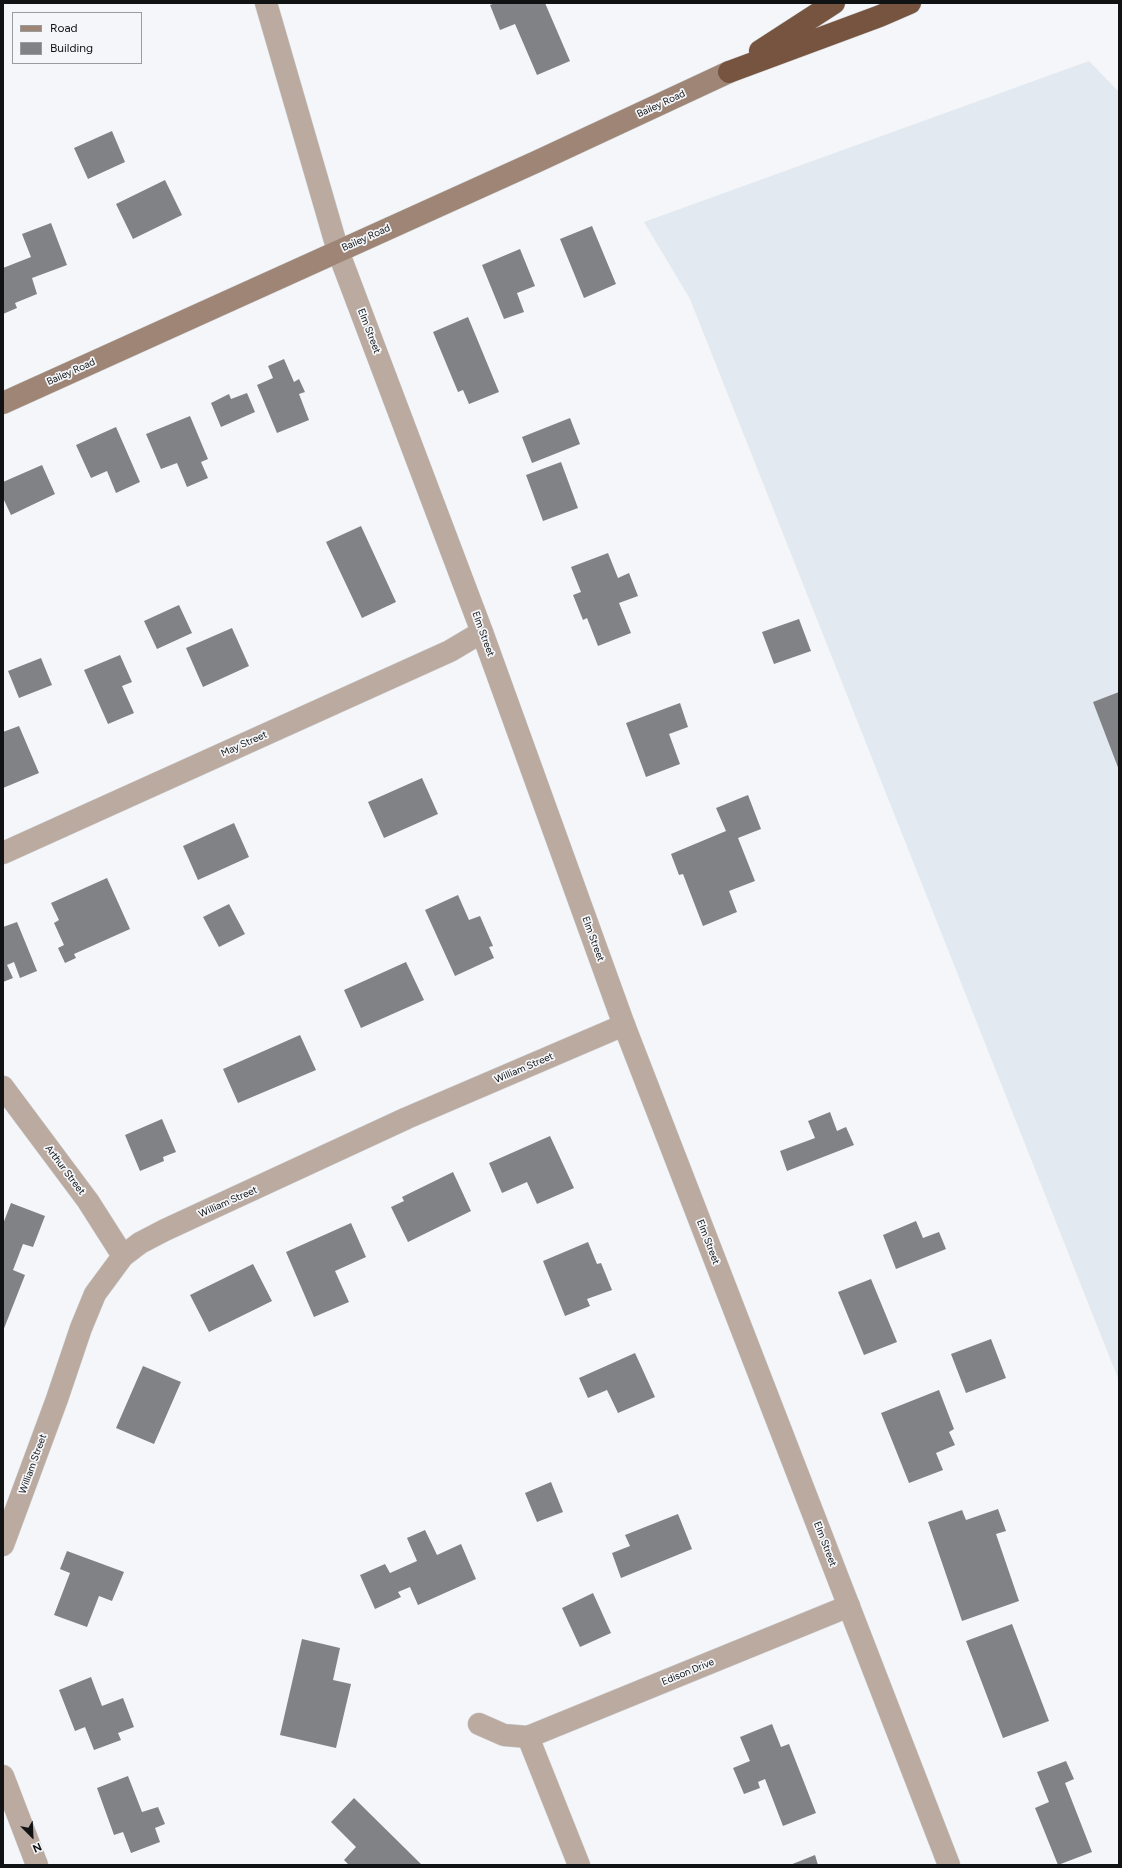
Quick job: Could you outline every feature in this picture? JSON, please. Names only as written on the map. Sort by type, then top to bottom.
[{"type":"highway","points":[[729,72],[834,3]]},
{"type":"highway","points":[[729,72],[880,16],[910,3]]},
{"type":"main road","name":"Bailey Road","points":[[3,403],[559,151],[729,72]]},
{"type":"street","name":"Elm Street","points":[[266,3],[338,251],[482,632],[624,1024],[949,1865]]},
{"type":"street","name":"May Street","points":[[3,853],[450,651],[482,632]]},
{"type":"street","name":"William Street","points":[[3,1545],[57,1399],[81,1328],[95,1294],[122,1256],[140,1243],[165,1230],[407,1118],[624,1024]]},
{"type":"street","name":"Arthur Street","points":[[3,1087],[88,1201],[122,1256]]},
{"type":"street","name":"Edison Drive","points":[[479,1724],[504,1735],[528,1736],[849,1606]]},
{"type":"street","points":[[528,1736],[579,1865]]},
{"type":"street","points":[[3,1776],[37,1865]]},
{"type":"shaded area","points":[[1089,61],[1119,92],[1119,1381],[690,299],[644,222]]},
{"type":"building","points":[[495,3],[545,3],[570,61],[537,75],[515,24],[500,30],[490,5]]},
{"type":"building","points":[[112,131],[125,162],[88,179],[74,148]]},
{"type":"building","points":[[165,180],[182,215],[133,239],[116,204]]},
{"type":"building","points":[[51,223],[67,265],[32,278],[37,294],[15,303],[17,308],[3,314],[3,268],[31,257],[22,234]]},
{"type":"building","points":[[592,226],[616,284],[584,298],[560,239]]},
{"type":"building","points":[[520,249],[535,286],[517,293],[524,312],[504,319],[482,265]]},
{"type":"building","points":[[468,317],[499,392],[469,404],[463,390],[458,392],[433,332]]},
{"type":"building","points":[[284,359],[294,382],[299,379],[305,392],[299,394],[309,420],[277,433],[257,385],[273,378],[268,366]]},
{"type":"building","points":[[247,393],[255,412],[221,427],[211,403],[229,394],[231,399]]},
{"type":"building","points":[[190,416],[208,459],[201,462],[208,478],[187,487],[177,463],[161,469],[146,434]]},
{"type":"building","points":[[570,418],[580,444],[532,463],[522,437]]},
{"type":"building","points":[[116,427],[140,482],[116,493],[107,471],[91,478],[76,445]]},
{"type":"building","points":[[561,462],[578,508],[543,521],[526,475]]},
{"type":"building","points":[[42,465],[55,494],[11,515],[3,498],[3,482]]},
{"type":"building","points":[[361,526],[396,602],[362,618],[326,542]]},
{"type":"building","points":[[608,553],[618,578],[629,573],[638,596],[619,603],[631,633],[598,646],[587,618],[583,620],[573,595],[581,592],[571,567]]},
{"type":"building","points":[[179,605],[192,633],[157,649],[144,621]]},
{"type":"building","points":[[799,619],[811,651],[774,664],[762,632]]},
{"type":"building","points":[[232,628],[249,666],[203,687],[186,648]]},
{"type":"building","points":[[120,655],[132,682],[122,686],[134,713],[108,724],[84,670]]},
{"type":"building","points":[[41,658],[52,685],[19,698],[8,671]]},
{"type":"building","points":[[1119,692],[1119,770],[1093,702]]},
{"type":"building","points":[[680,703],[688,727],[669,734],[680,764],[646,777],[626,723]]},
{"type":"building","points":[[19,726],[39,773],[3,788],[3,732]]},
{"type":"building","points":[[422,778],[438,814],[384,838],[368,802]]},
{"type":"building","points":[[748,795],[761,829],[738,838],[755,881],[729,891],[737,912],[703,926],[683,874],[679,875],[671,854],[726,831],[716,808]]},
{"type":"building","points":[[234,823],[249,857],[198,880],[183,846]]},
{"type":"building","points":[[107,878],[130,929],[74,954],[76,958],[65,963],[58,948],[64,945],[54,923],[59,920],[51,903]]},
{"type":"building","points":[[458,895],[469,920],[480,916],[493,946],[489,947],[494,958],[455,976],[425,910]]},
{"type":"building","points":[[229,904],[245,934],[219,947],[203,917]]},
{"type":"building","points":[[17,922],[37,971],[20,978],[14,962],[7,965],[13,978],[3,982],[3,927]]},
{"type":"building","points":[[406,962],[424,1000],[361,1028],[344,990]]},
{"type":"building","points":[[300,1035],[316,1070],[238,1103],[223,1069]]},
{"type":"building","points":[[830,1112],[837,1131],[846,1127],[854,1145],[787,1171],[780,1151],[815,1138],[808,1121]]},
{"type":"building","points":[[162,1119],[176,1152],[163,1157],[164,1161],[140,1171],[125,1135]]},
{"type":"building","points":[[550,1136],[574,1188],[537,1204],[527,1182],[502,1193],[489,1163]]},
{"type":"building","points":[[453,1172],[471,1211],[408,1242],[391,1207],[404,1201],[402,1197]]},
{"type":"building","points":[[11,1203],[45,1216],[33,1247],[23,1244],[13,1270],[25,1275],[3,1331],[3,1224]]},
{"type":"building","points":[[916,1221],[923,1238],[939,1232],[946,1249],[896,1269],[883,1235]]},
{"type":"building","points":[[351,1223],[366,1257],[335,1271],[349,1302],[314,1317],[286,1252]]},
{"type":"building","points":[[588,1242],[597,1264],[601,1263],[612,1290],[587,1299],[590,1306],[565,1316],[543,1261]]},
{"type":"building","points":[[253,1264],[272,1301],[209,1332],[190,1295]]},
{"type":"building","points":[[871,1279],[897,1342],[864,1355],[838,1292]]},
{"type":"building","points":[[991,1339],[1006,1378],[966,1393],[951,1354]]},
{"type":"building","points":[[635,1353],[655,1397],[618,1413],[607,1390],[588,1398],[579,1378]]},
{"type":"building","points":[[143,1366],[181,1382],[154,1444],[116,1428]]},
{"type":"building","points":[[939,1390],[954,1429],[949,1432],[955,1445],[936,1453],[943,1470],[909,1483],[881,1413]]},
{"type":"building","points":[[551,1482],[563,1512],[537,1522],[525,1493]]},
{"type":"building","points":[[998,1509],[1006,1531],[996,1534],[1019,1601],[962,1621],[928,1522],[962,1510],[966,1520]]},
{"type":"building","points":[[678,1514],[692,1549],[621,1578],[612,1553],[630,1546],[625,1535]]},
{"type":"building","points":[[425,1530],[437,1555],[461,1544],[476,1579],[418,1605],[410,1587],[398,1592],[401,1597],[375,1609],[360,1575],[385,1564],[390,1573],[417,1561],[407,1538]]},
{"type":"building","points":[[67,1551],[124,1572],[112,1601],[99,1596],[87,1627],[54,1615],[70,1573],[60,1569]]},
{"type":"building","points":[[593,1593],[611,1633],[580,1647],[562,1608]]},
{"type":"building","points":[[1012,1624],[1049,1721],[1003,1738],[966,1641]]},
{"type":"building","points":[[302,1639],[340,1648],[333,1680],[351,1684],[336,1748],[280,1735]]},
{"type":"building","points":[[91,1677],[102,1706],[123,1698],[134,1727],[118,1733],[121,1740],[94,1750],[85,1727],[75,1731],[59,1690]]},
{"type":"building","points":[[772,1724],[781,1747],[789,1744],[816,1813],[783,1826],[765,1779],[758,1782],[760,1788],[744,1794],[733,1768],[750,1761],[740,1737]]},
{"type":"building","points":[[1066,1761],[1074,1779],[1065,1783],[1092,1852],[1058,1865],[1035,1808],[1049,1802],[1037,1772]]},
{"type":"building","points":[[128,1776],[142,1812],[158,1807],[165,1824],[155,1828],[160,1842],[131,1853],[123,1832],[114,1835],[97,1788]]},
{"type":"building","points":[[354,1798],[422,1865],[349,1865],[344,1860],[356,1847],[331,1822]]},
{"type":"building","points":[[815,1855],[818,1865],[790,1865]]}]
